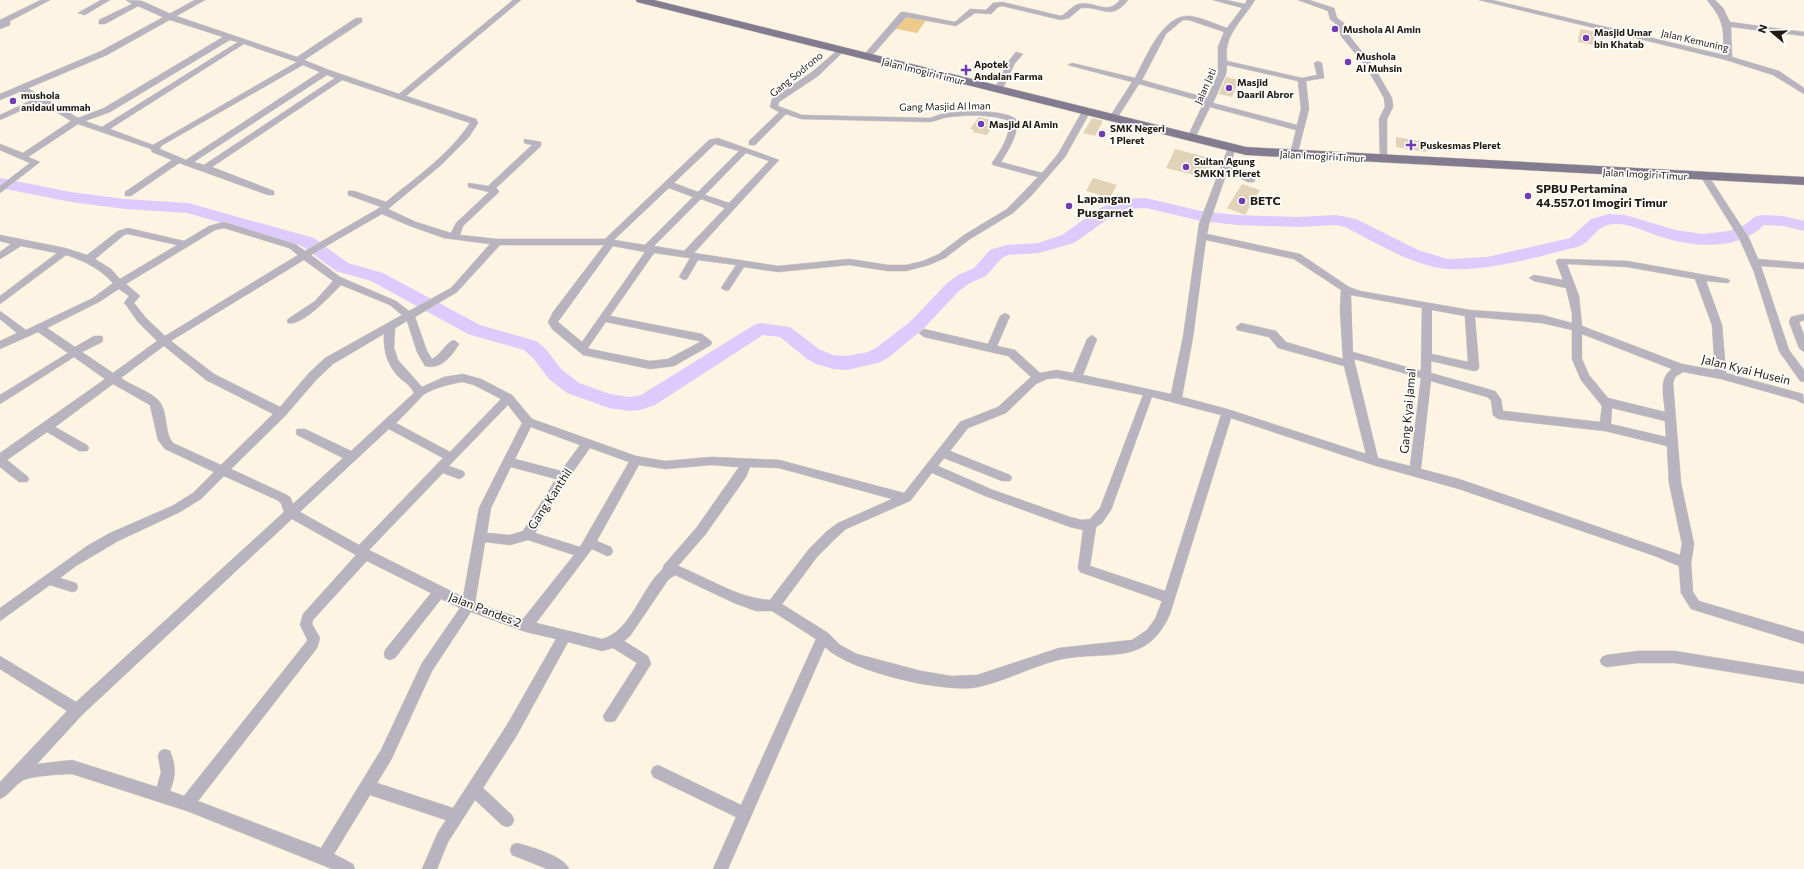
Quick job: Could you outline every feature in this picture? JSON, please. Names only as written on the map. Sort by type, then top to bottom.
[{"type":"main road","name":"Jalan Imogiri Timur","points":[[641,0],[1191,138],[1255,152],[1804,182]]},
{"type":"street","points":[[1,23],[46,0]]},
{"type":"street","points":[[82,13],[106,0]]},
{"type":"street","points":[[0,97],[104,53],[201,0]]},
{"type":"street","points":[[400,97],[517,0]]},
{"type":"street","points":[[866,57],[904,14],[956,24],[973,11],[988,12],[997,5],[1002,4],[1061,18],[1079,6],[1112,11],[1118,8],[1124,0]]},
{"type":"street","points":[[1217,0],[1249,4]]},
{"type":"street","points":[[1302,0],[1332,10],[1334,19],[1341,25],[1344,34],[1370,67],[1388,98],[1389,107],[1383,119],[1384,159]]},
{"type":"street","name":"Jalan Kemuning","points":[[1483,0],[1728,58],[1776,73],[1804,92]]},
{"type":"street","points":[[1711,0],[1719,8],[1727,24],[1728,58]]},
{"type":"street","points":[[23,479],[0,460],[47,428],[164,342],[320,246],[385,208],[409,189],[466,135],[474,123],[473,121],[326,72],[301,61],[170,17],[133,1],[102,22]]},
{"type":"street","name":"Jalan Jati","points":[[1191,138],[1222,74],[1223,62],[1221,49],[1229,31],[1249,4]]},
{"type":"street","points":[[1113,118],[1137,81],[1163,33],[1181,18],[1187,18],[1229,31]]},
{"type":"street","points":[[155,148],[158,144],[301,61],[359,20]]},
{"type":"street","points":[[1727,24],[1804,34]]},
{"type":"street","points":[[24,156],[77,122],[100,113],[123,101],[229,37]]},
{"type":"street","points":[[103,130],[243,42]]},
{"type":"street","name":"Gang Sodrono","points":[[783,112],[774,107],[774,103],[814,74],[840,50]]},
{"type":"street","points":[[998,90],[1012,62],[1019,54]]},
{"type":"street","points":[[1223,62],[1302,80],[1321,76],[1318,63]]},
{"type":"street","points":[[1072,65],[1137,81],[1299,128]]},
{"type":"street","points":[[187,163],[326,72]]},
{"type":"street","points":[[206,168],[341,77]]},
{"type":"street","points":[[1294,154],[1304,108],[1302,80]]},
{"type":"street","points":[[20,88],[77,122],[155,148],[158,152],[178,160],[206,168],[271,193]]},
{"type":"street","points":[[0,118],[38,100]]},
{"type":"street","points":[[752,143],[783,112]]},
{"type":"street","name":"Gang Masjid Al Iman","points":[[783,112],[801,117],[817,118],[930,120],[954,115],[1010,118],[1013,120],[1014,124],[1009,140],[996,163],[1043,176]]},
{"type":"street","points":[[351,193],[385,208],[413,224],[454,237],[497,242],[609,242],[690,256],[787,269],[839,262],[897,268],[926,263],[942,256],[967,237],[1010,211],[1028,194],[1067,148],[1086,112]]},
{"type":"street","points":[[490,189],[542,145],[527,141]]},
{"type":"street","points":[[602,318],[702,338],[707,342],[698,349],[670,363],[657,365],[588,352],[582,349],[556,326],[553,320],[609,242],[667,184],[712,142],[718,141],[775,161],[731,207],[690,256],[684,277]]},
{"type":"street","points":[[0,147],[24,156],[22,158],[36,162],[0,190]]},
{"type":"street","points":[[1176,398],[1188,337],[1204,224],[1232,148]]},
{"type":"street","points":[[582,349],[649,249],[745,150]]},
{"type":"street","points":[[128,194],[178,160]]},
{"type":"street","points":[[1225,168],[1252,180]]},
{"type":"street","points":[[1705,177],[1742,234],[1755,262],[1784,351],[1804,378]]},
{"type":"street","points":[[667,184],[731,207]]},
{"type":"street","points":[[454,237],[459,225],[495,191],[471,185]]},
{"type":"street","points":[[0,346],[96,300],[119,284],[212,228],[224,225],[292,246],[307,254],[340,280],[415,313]]},
{"type":"street","points":[[90,258],[121,233],[128,230],[185,244]]},
{"type":"street","name":"Jalan Kyai Husein","points":[[1203,236],[1298,256],[1346,289],[1369,297],[1470,313],[1542,319],[1577,328],[1681,368],[1721,376],[1799,397],[1804,400]]},
{"type":"street","points":[[0,238],[65,251],[90,258],[109,272],[119,284],[134,294],[135,296],[129,304],[142,320],[164,342],[210,377],[281,413]]},
{"type":"street","points":[[0,615],[72,562],[114,537],[176,509],[198,496],[281,413],[313,376],[329,361],[441,298],[462,283],[497,242]]},
{"type":"street","points":[[0,256],[19,243]]},
{"type":"street","points":[[0,301],[65,251]]},
{"type":"street","points":[[1604,427],[1607,409],[1606,402],[1585,377],[1577,359],[1577,328],[1574,296],[1561,261],[1627,264],[1725,281]]},
{"type":"street","points":[[1755,262],[1804,266]]},
{"type":"street","points":[[726,288],[742,263]]},
{"type":"street","points":[[1699,276],[1717,325],[1721,376]]},
{"type":"street","points":[[1534,278],[1570,285]]},
{"type":"street","points":[[292,321],[318,303],[340,280]]},
{"type":"street","points":[[1346,289],[1349,359],[1373,461]]},
{"type":"street","name":"Gang Kyai Jamal","points":[[1415,471],[1426,387],[1427,306]]},
{"type":"street","points":[[415,313],[422,352],[429,363],[434,364],[438,362],[454,344]]},
{"type":"street","points":[[1426,356],[1474,367],[1470,313]]},
{"type":"street","points":[[0,314],[25,334]]},
{"type":"street","points":[[991,348],[1005,316]]},
{"type":"street","points":[[1802,317],[1795,319],[1794,322],[1804,348]]},
{"type":"street","points":[[390,326],[388,342],[391,357],[397,368],[418,387],[419,393]]},
{"type":"street","points":[[1241,327],[1272,334],[1282,345],[1426,374],[1494,396],[1498,415],[1604,427],[1672,443]]},
{"type":"street","points":[[39,328],[73,354],[154,402],[158,410],[164,440],[169,446],[281,497],[286,500],[290,512]]},
{"type":"street","points":[[924,333],[1014,354],[1037,377]]},
{"type":"street","points":[[0,400],[98,339]]},
{"type":"street","points":[[1077,377],[1092,339]]},
{"type":"street","points":[[1681,368],[1673,372],[1668,379],[1675,483],[1688,544],[1685,563],[1688,593],[1694,605],[1789,632],[1804,638]]},
{"type":"street","points":[[773,606],[818,547],[834,532],[842,526],[906,498],[964,425],[977,418],[1001,410],[1037,377],[1051,373],[1176,398],[1227,413],[1373,461],[1459,484],[1685,563]]},
{"type":"street","points":[[0,792],[19,774],[77,710],[290,512],[389,424],[419,393],[448,380],[463,378],[477,382],[508,398],[528,422],[588,443],[634,464],[665,465],[711,461],[746,465],[779,464],[906,498]]},
{"type":"street","points":[[931,468],[989,493],[1033,509],[1070,522],[1090,525],[1095,523],[1105,510],[1149,392]]},
{"type":"street","points":[[186,804],[312,644],[314,638],[306,625],[306,620],[363,552],[450,457],[508,398]]},
{"type":"street","points":[[1606,402],[1671,418]]},
{"type":"street","points":[[666,571],[681,572],[738,599],[756,605],[773,606],[823,637],[835,649],[854,659],[879,667],[921,677],[964,682],[1006,673],[1059,654],[1134,646],[1152,634],[1160,623],[1227,413]]},
{"type":"street","points":[[324,857],[398,733],[427,667],[468,606],[488,500],[528,422]]},
{"type":"street","points":[[389,424],[450,457]]},
{"type":"street","points":[[47,428],[83,448]]},
{"type":"street","points":[[301,432],[352,457]]},
{"type":"street","name":"Gang Kanthil","points":[[480,536],[508,541],[521,539],[527,535],[564,476],[588,443]]},
{"type":"street","points":[[943,453],[1006,478]]},
{"type":"street","points":[[507,461],[564,476]]},
{"type":"street","points":[[526,626],[586,547],[606,517],[634,464]]},
{"type":"street","points":[[610,716],[644,664],[643,660],[614,642],[632,623],[666,571],[700,531],[746,465]]},
{"type":"street","points":[[440,468],[459,474]]},
{"type":"street","name":"Jalan Pandes 2","points":[[290,512],[363,552],[468,606],[526,626],[564,636],[602,645],[614,642]]},
{"type":"street","points":[[1090,525],[1084,568],[1086,570],[1169,598]]},
{"type":"street","points":[[527,535],[607,550]]},
{"type":"street","points":[[49,579],[72,587]]},
{"type":"street","points":[[390,654],[439,592]]},
{"type":"street","points":[[429,869],[443,837],[512,730],[564,636]]},
{"type":"street","points":[[725,867],[744,814],[823,637]]},
{"type":"street","points":[[1607,661],[1638,656],[1674,657],[1804,678]]},
{"type":"street","points":[[0,662],[77,710]]},
{"type":"street","points":[[160,796],[169,778],[168,763],[165,756]]},
{"type":"street","points":[[19,774],[61,767],[72,767],[186,804],[324,857],[348,869]]},
{"type":"street","points":[[658,772],[744,814]]},
{"type":"street","points":[[367,787],[456,816]]},
{"type":"street","points":[[473,789],[507,820]]},
{"type":"street","points":[[517,850],[541,858],[562,869]]},
{"type":"shaded area","points":[[902,16],[927,19],[917,33],[892,28]]},
{"type":"building","name":"Masjid Umar bin Khatab","points":[[1580,29],[1596,32],[1593,45],[1578,42]]},
{"type":"building","name":"Masjid Daaril Abror","points":[[1226,77],[1239,80],[1232,97],[1219,94]]},
{"type":"building","name":"Masjid Al Amin","points":[[979,117],[991,120],[987,126],[992,127],[987,135],[973,132],[974,130],[970,129]]},
{"type":"building","points":[[1092,118],[1103,121],[1095,136],[1083,133]]},
{"type":"building","name":"Puskesmas Pleret","points":[[1396,137],[1425,142],[1426,152],[1396,147]]},
{"type":"building","points":[[1175,149],[1218,160],[1214,167],[1211,166],[1206,178],[1166,168]]},
{"type":"building","points":[[1093,178],[1117,185],[1110,198],[1086,191]]},
{"type":"building","name":"BETC","points":[[1242,184],[1260,190],[1245,215],[1227,208]]},
{"type":"waterway","points":[[0,183],[71,197],[125,204],[188,208],[308,242],[342,267],[377,277],[400,288],[474,330],[530,345],[539,353],[555,374],[573,388],[609,401],[629,404],[640,403],[648,400],[760,329],[784,331],[813,354],[822,359],[833,362],[847,363],[872,358],[882,353],[917,325],[931,312],[953,287],[964,279],[980,272],[996,254],[1006,250],[1039,248],[1068,239],[1106,212],[1122,204],[1146,203],[1201,216],[1237,220],[1298,222],[1336,220],[1350,223],[1412,254],[1434,262],[1447,264],[1487,262],[1575,242],[1579,240],[1593,225],[1609,219],[1632,221],[1663,232],[1689,238],[1703,239],[1721,238],[1735,235],[1752,228],[1761,220],[1783,221],[1804,226]]},
{"type":"place","name":"Mushola Al Amin","points":[[1335,29]]},
{"type":"place","name":"Masjid Umar bin Khatab","points":[[1586,38]]},
{"type":"place","name":"Mushola Al Muhsin","points":[[1348,62]]},
{"type":"place","name":"Apotek Andalan Farma","points":[[966,70]]},
{"type":"place","name":"Masjid Daaril Abror","points":[[1229,88]]},
{"type":"place","name":"mushola anidaul ummah","points":[[13,101]]},
{"type":"place","name":"Masjid Al Amin","points":[[981,124]]},
{"type":"place","name":"SMK Negeri 1 Pleret","points":[[1102,134]]},
{"type":"place","name":"Puskesmas Pleret","points":[[1411,145]]},
{"type":"place","name":"Sultan Agung SMKN 1 Pleret","points":[[1186,167]]},
{"type":"place","name":"SPBU Pertamina 44.557.01 Imogiri Timur","points":[[1528,196]]},
{"type":"place","name":"BETC","points":[[1242,201]]},
{"type":"place","name":"Lapangan Pusgarnet","points":[[1069,206]]}]
